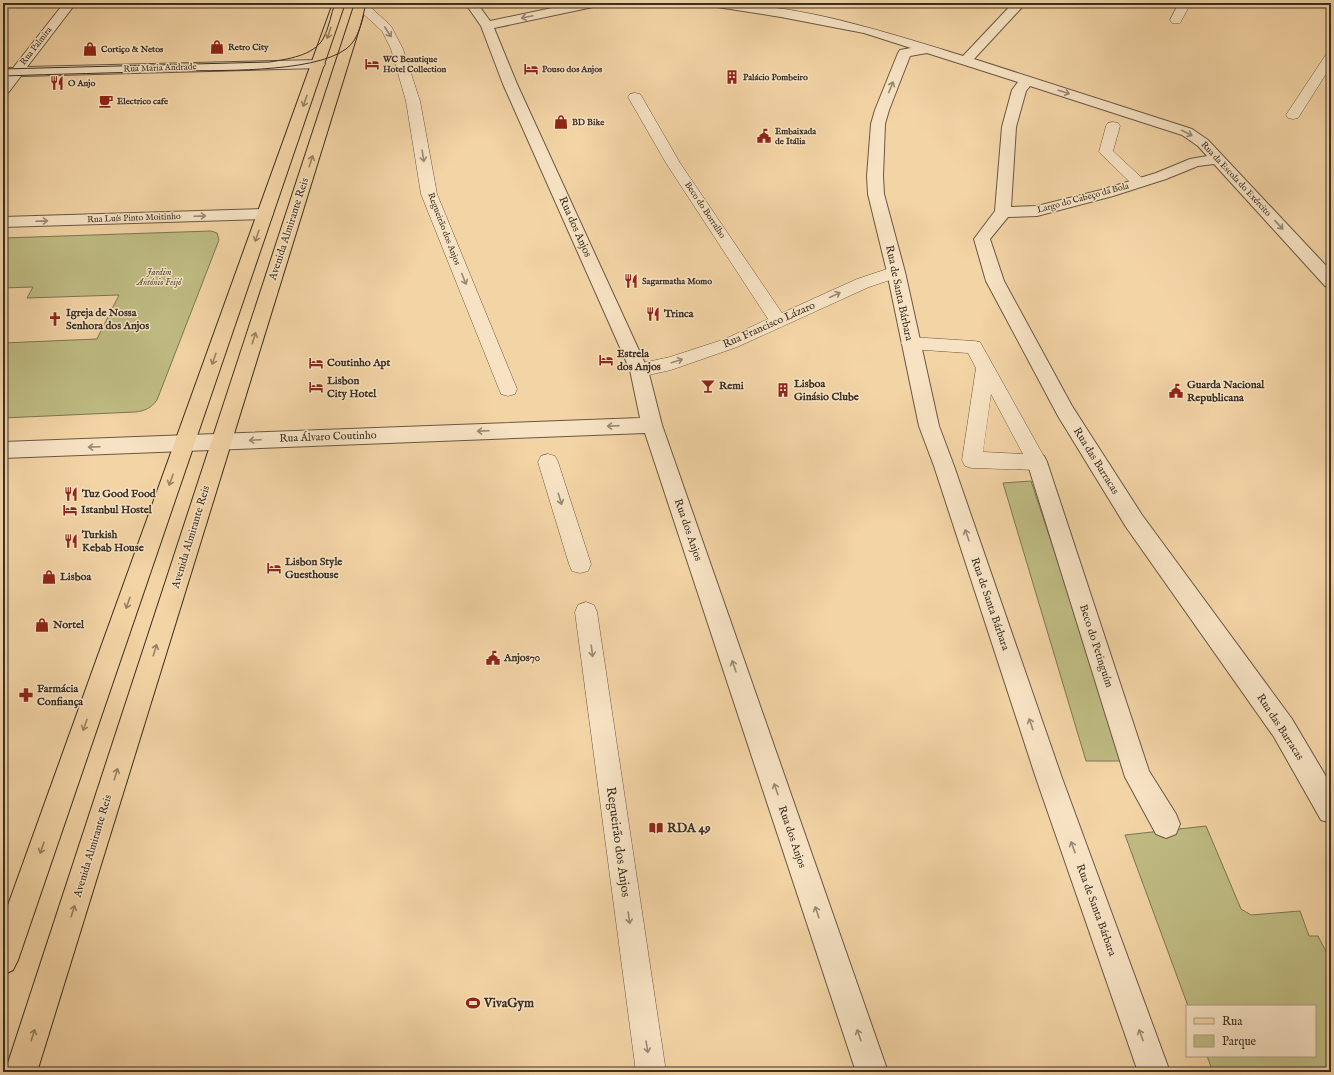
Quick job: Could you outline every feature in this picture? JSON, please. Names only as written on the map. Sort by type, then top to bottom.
[{"type":"main road","points":[[3,960],[339,3]]},
{"type":"main road","name":"Avenida Almirante Reis","points":[[21,1072],[361,4]]},
{"type":"main road","points":[[318,64],[342,63]]},
{"type":"street","name":"Rua Palmira","points":[[3,90],[70,3]]},
{"type":"street","name":"Rua dos Anjos","points":[[470,3],[487,26],[510,84],[639,370],[652,425],[872,1072]]},
{"type":"street","points":[[487,26],[593,3]]},
{"type":"street","name":"Rua da Escola do Exército","points":[[717,3],[783,8],[867,30],[1177,128],[1199,140],[1331,282]]},
{"type":"street","points":[[965,61],[1020,3]]},
{"type":"street","name":"Rua de Santa Bárbara","points":[[927,49],[905,53],[882,110],[878,124],[875,176],[876,194],[896,272],[929,426],[944,466],[1049,778],[1154,1072]]},
{"type":"street","name":"Rua Maria Andrade","points":[[3,72],[318,64]]},
{"type":"street","points":[[1003,212],[1009,127],[1019,90],[1027,80]]},
{"type":"street","name":"Largo do Cabeço da Bola","points":[[1003,212],[1037,211],[1107,193],[1161,176],[1195,162],[1218,159]]},
{"type":"street","name":"Rua das Barracas","points":[[1003,212],[982,239],[995,281],[1065,411],[1134,521],[1283,728],[1331,810]]},
{"type":"street","name":"Rua Luís Pinto Moitinho","points":[[3,222],[265,214]]},
{"type":"street","name":"Rua Álvaro Coutinho","points":[[3,450],[652,425]]},
{"type":"street","name":"Beco do Petinguím","points":[[1036,462],[1138,777],[1166,824]]},
{"type":"lane","points":[[1176,20],[1185,3]]},
{"type":"lane","name":"Regueirão dos Anjos","points":[[361,4],[387,29],[397,49],[413,101],[429,194],[508,389]]},
{"type":"lane","points":[[1293,115],[1331,56]]},
{"type":"lane","name":"Beco do Borralho","points":[[635,96],[673,163],[778,321]]},
{"type":"lane","name":"Largo do Cabeço da Bola","points":[[1114,126],[1106,152],[1138,182]]},
{"type":"lane","name":"Rua Francisco Lázaro","points":[[639,370],[671,362],[731,343],[863,283],[896,272]]},
{"type":"lane","points":[[910,343],[974,347],[1036,462]]},
{"type":"lane","points":[[985,368],[972,460],[1036,462]]},
{"type":"lane","points":[[548,462],[580,564]]},
{"type":"lane","name":"Regueirão dos Anjos","points":[[586,612],[651,1072]]},
{"type":"green space","name":"Jardim António Feijó","points":[[211,231],[217,233],[219,240],[157,400],[150,407],[142,411],[135,412],[3,418],[3,343],[97,339],[119,295],[27,298],[33,287],[3,288],[3,238]]},
{"type":"green space","points":[[1031,481],[1124,761],[1086,761],[1003,483]]},
{"type":"green space","points":[[1206,826],[1241,909],[1251,915],[1300,911],[1309,936],[1318,936],[1331,961],[1331,1072],[1213,1072],[1207,1057],[1316,1057],[1316,1005],[1188,1005],[1125,835]]},
{"type":"tram line","points":[[3,69],[270,62],[284,60],[299,56],[319,45],[327,30],[335,3]]},
{"type":"tram line","points":[[3,76],[261,69],[310,63],[330,57],[351,45],[360,28],[366,3]]},
{"type":"place","name":"Retro City","points":[[217,47]]},
{"type":"place","name":"Cortiço & Netos","points":[[90,49]]},
{"type":"place","name":"WC Beautique Hotel Collection","points":[[372,64]]},
{"type":"place","name":"Pouso dos Anjos","points":[[531,69]]},
{"type":"place","name":"Palácio Pombeiro","points":[[732,77]]},
{"type":"place","name":"O Anjo","points":[[57,83]]},
{"type":"place","name":"Electrico cafe","points":[[106,101]]},
{"type":"place","name":"BD Bike","points":[[561,122]]},
{"type":"place","name":"Embaixada de Itália","points":[[764,136]]},
{"type":"place","name":"Sagarmatha Momo","points":[[631,281]]},
{"type":"place","name":"Trinca","points":[[653,314]]},
{"type":"place","name":"Igreja de Nossa Senhora dos Anjos","points":[[55,319]]},
{"type":"place","name":"Estrela dos Anjos","points":[[606,360]]},
{"type":"place","name":"Coutinho Apt","points":[[316,363]]},
{"type":"place","name":"Remi","points":[[708,386]]},
{"type":"place","name":"Lisbon City Hotel","points":[[316,387]]},
{"type":"place","name":"Lisboa Ginásio Clube","points":[[783,390]]},
{"type":"place","name":"Guarda Nacional Republicana","points":[[1176,391]]},
{"type":"place","name":"Tuz Good Food","points":[[71,494]]},
{"type":"place","name":"Istanbul Hostel","points":[[70,510]]},
{"type":"place","name":"Turkish Kebab House","points":[[71,541]]},
{"type":"place","name":"Lisbon Style Guesthouse","points":[[274,568]]},
{"type":"place","name":"Lisboa","points":[[49,577]]},
{"type":"place","name":"Nortel","points":[[42,625]]},
{"type":"place","name":"Anjos70","points":[[493,658]]},
{"type":"place","name":"Farmácia Confiança","points":[[26,695]]},
{"type":"place","name":"RDA 49","points":[[656,828]]},
{"type":"place","name":"VivaGym","points":[[473,1003]]}]
